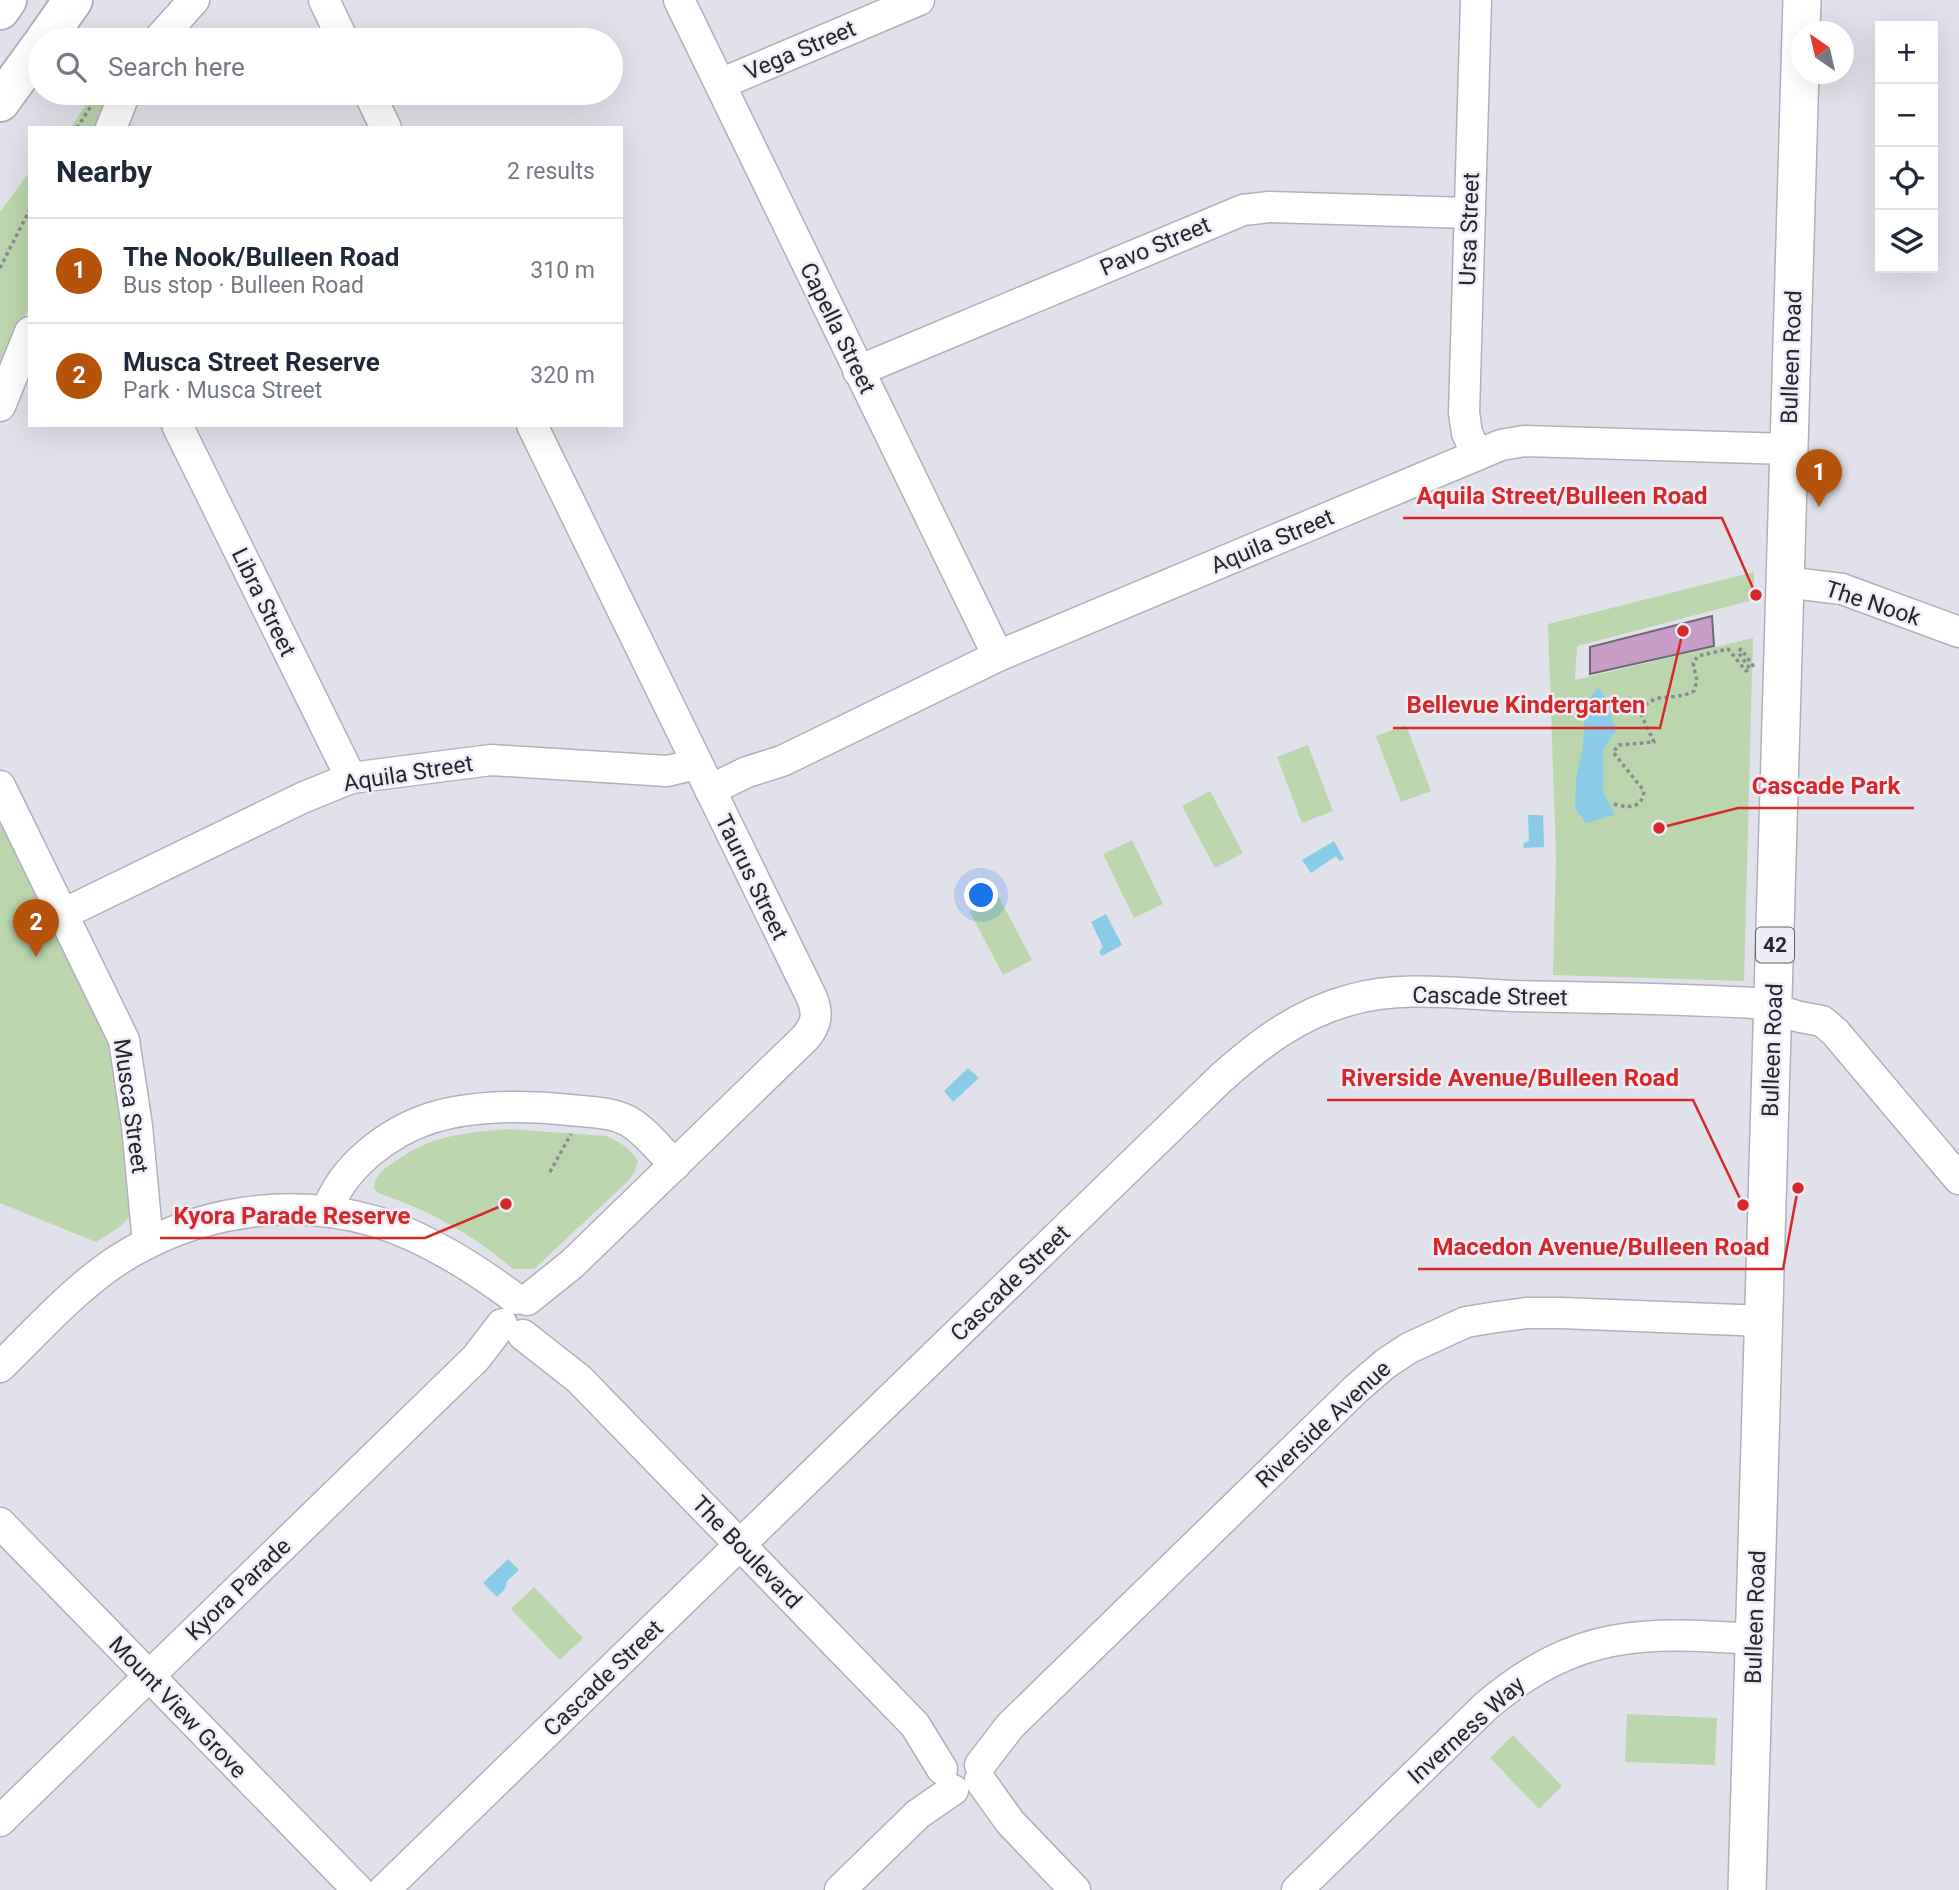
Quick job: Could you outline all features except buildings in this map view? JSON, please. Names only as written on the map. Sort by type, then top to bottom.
[{"type":"highway","points":[[0,10],[7,0]]},
{"type":"highway","points":[[53,28],[73,0]]},
{"type":"highway","points":[[0,102],[28,64]]},
{"type":"main road","name":"Bulleen Road","points":[[1747,1890],[1802,0]]},
{"type":"street","points":[[169,28],[194,0]]},
{"type":"street","points":[[324,0],[337,28]]},
{"type":"street","name":"Capella Street","points":[[679,0],[998,656]]},
{"type":"street","name":"Vega Street","points":[[720,84],[919,0]]},
{"type":"street","name":"Ursa Street","points":[[1476,0],[1464,413],[1466,433],[1477,455]]},
{"type":"street","points":[[112,126],[120,105]]},
{"type":"street","points":[[375,105],[385,126]]},
{"type":"street","name":"Pavo Street","points":[[858,371],[1242,210],[1269,207],[1470,213]]},
{"type":"street","points":[[0,406],[28,337]]},
{"type":"street","name":"Libra Street","points":[[178,427],[351,778]]},
{"type":"street","name":"Taurus Street","points":[[519,1317],[806,1037],[816,1021],[811,998],[532,427]]},
{"type":"street","name":"Aquila Street","points":[[63,914],[302,798],[351,778],[491,760],[667,771],[707,785],[751,782],[782,761],[998,656],[1510,442],[1789,449]]},
{"type":"street","name":"The Nook","points":[[1785,582],[1842,589],[1959,632]]},
{"type":"street","name":"Musca Street","points":[[0,786],[124,1040],[137,1126],[148,1243]]},
{"type":"street","name":"Cascade Street","points":[[384,1890],[1220,1079],[1253,1049],[1294,1022],[1325,1008],[1353,999],[1418,993],[1745,1002],[1822,1021],[1835,1031],[1959,1179]]},
{"type":"street","points":[[327,1211],[333,1192],[345,1176],[384,1142],[432,1118],[464,1112],[531,1107],[610,1115],[634,1126],[675,1165]]},
{"type":"street","name":"The Boulevard","points":[[0,1367],[95,1277],[148,1243],[203,1221],[233,1214],[300,1209],[327,1211],[379,1223],[426,1244],[446,1255],[519,1317],[1075,1890]]},
{"type":"street","name":"Riverside Avenue","points":[[840,1890],[1356,1389],[1409,1348],[1466,1322],[1526,1313],[1764,1321]]},
{"type":"street","name":"Kyora Parade","points":[[0,1821],[519,1317]]},
{"type":"street","name":"Mount View Grove","points":[[0,1523],[358,1890]]},
{"type":"street","name":"Inverness Way","points":[[1297,1890],[1486,1706],[1510,1685],[1535,1669],[1564,1654],[1593,1644],[1624,1638],[1657,1635],[1755,1639]]},
{"type":"path","points":[[78,126],[92,105]]},
{"type":"path","points":[[0,268],[28,213]]},
{"type":"path","points":[[1614,804],[1639,804],[1644,791],[1613,752],[1619,745],[1654,742],[1640,712],[1646,703],[1653,699],[1682,698],[1694,691],[1697,681],[1693,663],[1698,656],[1728,649],[1746,671],[1755,677]]},
{"type":"path","points":[[1746,671],[1750,668],[1738,652],[1741,649],[1756,668]]},
{"type":"path","points":[[550,1172],[573,1130]]},
{"type":"green space","points":[[85,105],[110,105],[101,126],[72,126]]},
{"type":"green space","points":[[28,174],[28,310],[0,380],[0,212]]},
{"type":"green space","points":[[1754,572],[1753,600],[1577,646],[1575,680],[1753,638],[1744,981],[1553,975],[1556,858],[1548,624]]},
{"type":"green space","points":[[1406,725],[1431,791],[1401,802],[1376,736]]},
{"type":"green space","points":[[1308,745],[1333,811],[1302,823],[1277,757]]},
{"type":"green space","points":[[1210,791],[1243,853],[1215,868],[1182,806]]},
{"type":"green space","points":[[0,809],[113,1042],[135,1210],[121,1226],[96,1242],[0,1203]]},
{"type":"green space","points":[[1132,840],[1163,904],[1134,918],[1103,854]]},
{"type":"green space","points":[[999,897],[1032,960],[1003,975],[970,912]]},
{"type":"green space","points":[[508,1129],[606,1136],[625,1146],[638,1162],[628,1181],[534,1269],[513,1269],[482,1244],[449,1224],[378,1193],[374,1188],[377,1176],[421,1146],[461,1134]]},
{"type":"green space","points":[[534,1587],[583,1638],[560,1660],[511,1609]]},
{"type":"green space","points":[[1627,1714],[1717,1718],[1715,1765],[1625,1762]]},
{"type":"green space","points":[[1513,1735],[1562,1786],[1539,1809],[1490,1758]]},
{"type":"water","points":[[1598,688],[1604,695],[1616,731],[1603,750],[1603,792],[1615,815],[1586,823],[1575,808],[1576,778],[1590,697]]},
{"type":"water","points":[[1528,815],[1543,815],[1544,847],[1523,848],[1524,843],[1529,841]]},
{"type":"water","points":[[1334,841],[1344,859],[1340,861],[1336,856],[1311,873],[1302,860]]},
{"type":"water","points":[[1106,914],[1122,945],[1102,956],[1099,952],[1103,947],[1091,922]]},
{"type":"water","points":[[968,1068],[979,1078],[953,1102],[944,1091]]},
{"type":"water","points":[[508,1559],[519,1570],[507,1581],[505,1589],[497,1597],[483,1583]]},
{"type":"place","name":"The Nook/Bulleen Road","points":[[1819,507]]},
{"type":"place","name":"Aquila Street/Bulleen Road","points":[[1756,595]]},
{"type":"place","name":"Bellevue Kindergarten","points":[[1683,631]]},
{"type":"place","name":"Cascade Park","points":[[1659,828]]},
{"type":"place","name":"Musca Street Reserve","points":[[36,957]]},
{"type":"place","name":"Macedon Avenue/Bulleen Road","points":[[1798,1188]]},
{"type":"place","name":"Kyora Parade Reserve","points":[[506,1204]]},
{"type":"place","name":"Riverside Avenue/Bulleen Road","points":[[1743,1205]]}]
